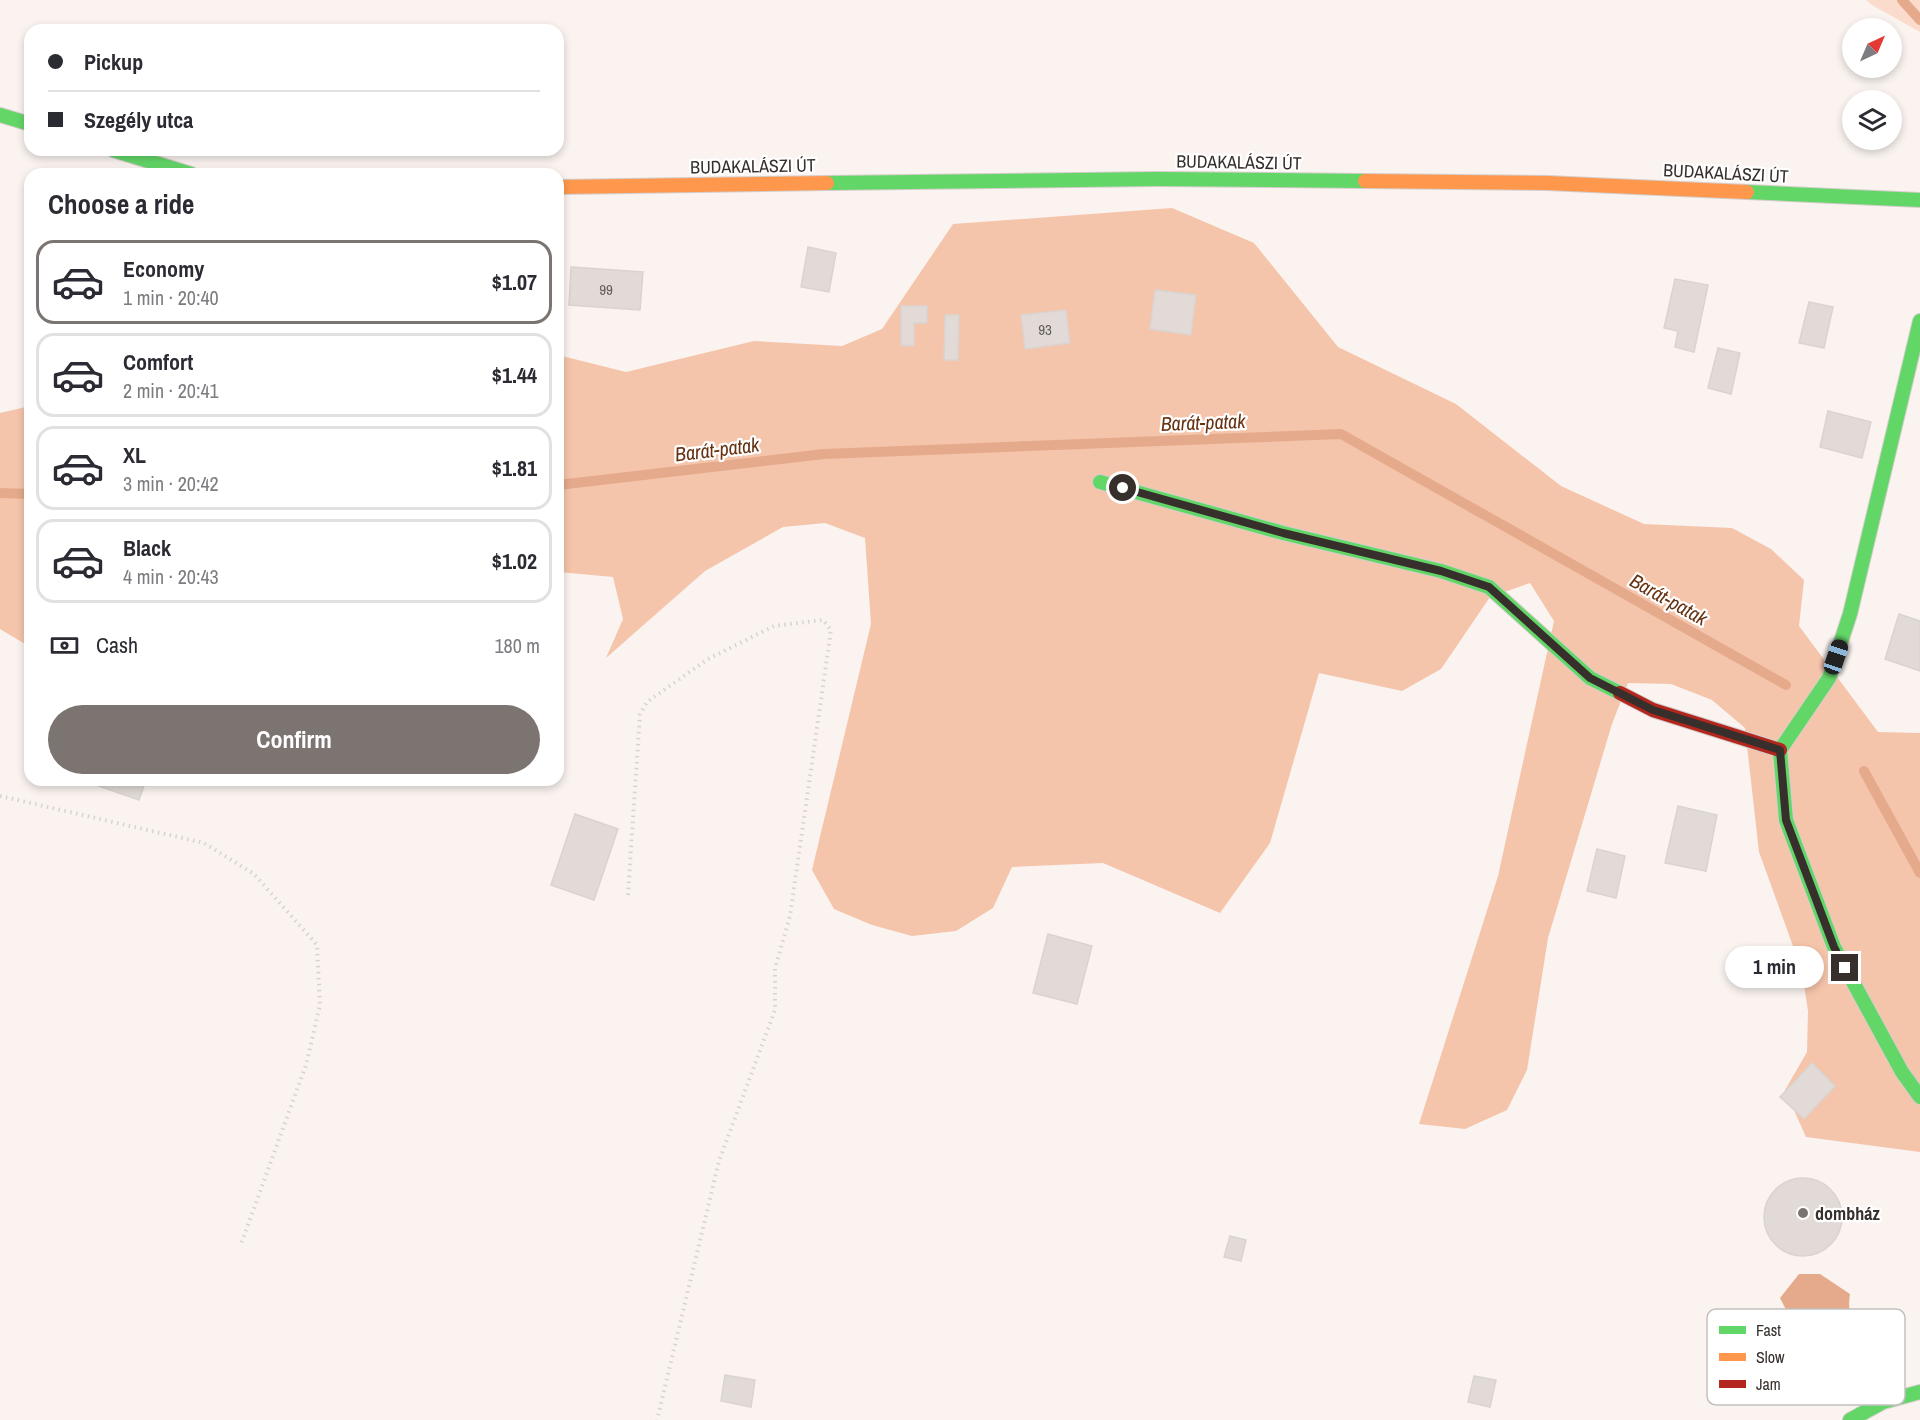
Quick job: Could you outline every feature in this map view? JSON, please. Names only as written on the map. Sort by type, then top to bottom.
[{"type":"street","points":[[0,115],[24,122]]},
{"type":"street","points":[[132,156],[172,168]]},
{"type":"street","name":"BUDAKALÁSZI ÚT","points":[[564,187],[1169,179],[1547,183],[1920,200]]},
{"type":"street","points":[[1920,321],[1850,614],[1829,678],[1780,750],[1786,820],[1834,947],[1902,1072],[1920,1097]]},
{"type":"street","points":[[1100,482],[1283,533],[1441,571],[1489,587],[1590,678],[1653,710],[1780,750]]},
{"type":"street","points":[[1905,1394],[1920,1392]]},
{"type":"street","points":[[1850,1420],[1876,1405]]},
{"type":"path","points":[[628,895],[640,714],[647,702],[708,659],[774,626],[823,620],[831,630],[790,916],[774,968],[775,1010],[719,1161],[657,1420]]},
{"type":"path","points":[[0,796],[204,843],[254,874],[317,945],[320,1005],[306,1065],[241,1244]]},
{"type":"shaded area","points":[[1866,0],[1920,0],[1920,32],[1902,22],[1902,18],[1895,18]]},
{"type":"shaded area","points":[[1172,208],[1254,243],[1338,347],[1456,404],[1561,486],[1644,524],[1732,528],[1771,549],[1804,580],[1799,626],[1878,732],[1920,733],[1920,1152],[1806,1137],[1785,1090],[1807,1052],[1808,1011],[1802,971],[1759,852],[1745,728],[1712,700],[1671,684],[1628,683],[1612,724],[1548,938],[1527,1070],[1507,1110],[1465,1129],[1419,1124],[1498,876],[1554,621],[1530,583],[1490,597],[1441,669],[1402,691],[1319,673],[1270,843],[1220,913],[1103,863],[1012,867],[993,908],[956,931],[912,936],[872,925],[834,909],[812,870],[871,624],[865,538],[825,523],[783,527],[705,571],[606,658],[623,619],[613,577],[564,573],[564,356],[626,372],[754,341],[842,346],[882,329],[953,224]]},
{"type":"shaded area","points":[[24,407],[24,643],[0,629],[0,413]]},
{"type":"shaded area","points":[[1799,1274],[1820,1274],[1850,1294],[1849,1309],[1786,1309],[1780,1298]]},
{"type":"building","points":[[808,247],[836,253],[829,292],[801,287]]},
{"type":"building","points":[[571,267],[643,272],[640,310],[569,305]]},
{"type":"building","points":[[1675,279],[1708,285],[1694,352],[1675,347],[1678,331],[1664,328]]},
{"type":"building","points":[[1155,290],[1196,295],[1191,335],[1150,329]]},
{"type":"building","points":[[1809,302],[1833,307],[1824,348],[1799,343]]},
{"type":"building","points":[[901,306],[927,306],[927,323],[914,323],[914,346],[901,345]]},
{"type":"building","points":[[1066,310],[1070,343],[1025,349],[1021,315]]},
{"type":"building","points":[[945,315],[959,315],[958,360],[944,360]]},
{"type":"building","points":[[1718,348],[1740,353],[1731,394],[1708,388]]},
{"type":"building","points":[[1828,411],[1871,422],[1862,458],[1820,447]]},
{"type":"building","points":[[1899,614],[1920,621],[1920,671],[1885,659]]},
{"type":"building","points":[[99,786],[144,786],[139,800]]},
{"type":"building","points":[[1678,806],[1717,815],[1706,871],[1665,863]]},
{"type":"building","points":[[575,814],[618,829],[594,900],[551,885]]},
{"type":"building","points":[[1597,849],[1625,856],[1616,898],[1587,891]]},
{"type":"building","points":[[1048,934],[1092,946],[1077,1004],[1033,993]]},
{"type":"building","points":[[1812,1063],[1835,1086],[1804,1119],[1780,1097]]},
{"type":"building","name":"dombház","points":[[1795,1178],[1811,1178],[1825,1184],[1836,1195],[1842,1209],[1842,1225],[1836,1239],[1825,1250],[1811,1256],[1795,1256],[1781,1250],[1770,1239],[1764,1225],[1764,1209],[1770,1195],[1781,1184]]},
{"type":"building","points":[[1230,1236],[1246,1240],[1241,1261],[1224,1257]]},
{"type":"building","points":[[725,1375],[755,1380],[751,1407],[721,1401]]},
{"type":"building","points":[[1474,1376],[1496,1380],[1490,1407],[1468,1402]]},
{"type":"waterway","points":[[1902,0],[1920,20]]},
{"type":"waterway","name":"Barát-patak","points":[[564,484],[824,454],[1341,434],[1786,685]]},
{"type":"waterway","name":"Barát-patak","points":[[0,493],[24,494]]},
{"type":"waterway","name":"Barát-patak","points":[[1864,771],[1920,873]]},
{"type":"traffic: fast","points":[[0,115],[24,122]]},
{"type":"traffic: fast","points":[[132,156],[172,168]]},
{"type":"traffic: fast","points":[[827,183],[1157,179],[1365,181]]},
{"type":"traffic: fast","points":[[1747,192],[1920,200]]},
{"type":"traffic: fast","points":[[1780,750],[1829,678],[1850,614],[1920,321]]},
{"type":"traffic: fast","points":[[1100,482],[1283,533],[1441,571],[1489,587],[1590,678],[1620,693]]},
{"type":"traffic: fast","points":[[1780,750],[1786,820],[1834,947],[1902,1072],[1920,1097]]},
{"type":"traffic: fast","points":[[1905,1396],[1920,1392]]},
{"type":"traffic: fast","points":[[1850,1420],[1878,1405]]},
{"type":"traffic: slow","points":[[1365,181],[1547,183],[1747,192]]},
{"type":"traffic: slow","points":[[564,187],[827,183]]},
{"type":"traffic: jam","points":[[1620,693],[1653,710],[1780,750]]},
{"type":"place","name":"dombház","points":[[1803,1213]]},
{"type":"route","points":[[1123,488],[1283,533],[1441,571],[1489,587],[1590,678],[1653,710],[1780,750],[1786,820],[1834,947],[1845,968]]}]
